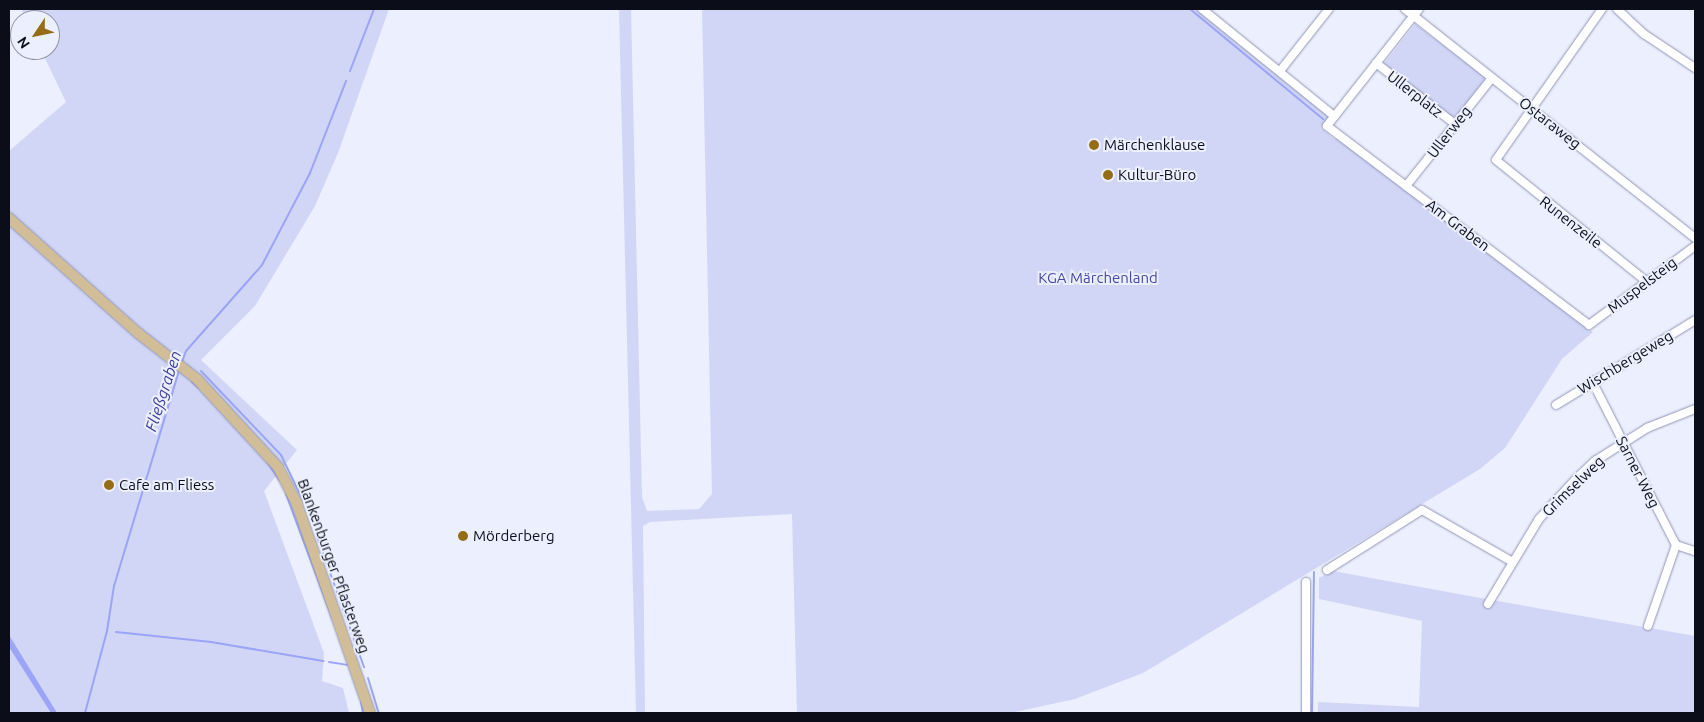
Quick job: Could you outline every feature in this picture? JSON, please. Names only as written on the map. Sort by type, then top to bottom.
[{"type":"main road","name":"Blankenburger Pflasterweg","points":[[9,218],[105,305],[185,369],[260,444],[284,476],[370,713]]},
{"type":"street","points":[[1202,9],[1334,116],[1419,9]]},
{"type":"street","points":[[1280,71],[1329,9]]},
{"type":"street","name":"Ostaraweg","points":[[1405,9],[1695,238]]},
{"type":"street","points":[[1531,108],[1602,9]]},
{"type":"street","points":[[1617,9],[1644,34],[1695,68]]},
{"type":"street","name":"Ullerplatz","points":[[1376,63],[1455,124]]},
{"type":"street","name":"Ullerweg","points":[[1406,186],[1492,78]]},
{"type":"street","name":"Runenzeile","points":[[1531,108],[1496,160],[1647,282]]},
{"type":"street","name":"Am Graben","points":[[1334,116],[1327,126],[1589,325]]},
{"type":"street","name":"Muspelsteig","points":[[1589,325],[1695,246]]},
{"type":"street","name":"Wischbergeweg","points":[[1556,405],[1592,381],[1695,320]]},
{"type":"street","name":"Sarner Weg","points":[[1592,381],[1676,545]]},
{"type":"street","name":"Grimselweg","points":[[1488,604],[1511,561],[1556,499],[1596,461],[1622,442],[1647,428],[1695,409]]},
{"type":"street","points":[[1327,570],[1422,510],[1511,561]]},
{"type":"street","points":[[1648,626],[1676,545],[1695,551]]},
{"type":"street","points":[[1306,582],[1306,713]]},
{"type":"green space","points":[[389,9],[338,153],[315,206],[255,306],[201,360],[297,450],[264,491],[324,653],[322,681],[343,688],[349,713],[9,713],[9,151],[66,102],[46,60],[60,60],[60,10],[22,10]]},
{"type":"green space","name":"KGA Märchenland","points":[[619,9],[631,9],[642,497],[647,511],[699,509],[712,494],[702,9],[1198,9],[1331,116],[1321,128],[1334,139],[1339,139],[1593,332],[1562,359],[1505,448],[1480,469],[1143,673],[1075,699],[1010,713],[797,713],[792,514],[650,522],[643,526],[645,713],[636,713]]},
{"type":"green space","points":[[1415,24],[1484,76],[1485,83],[1458,116],[1449,117],[1383,65]]},
{"type":"green space","points":[[1333,571],[1486,599],[1483,605],[1489,607],[1492,600],[1695,636],[1695,713],[1318,713],[1318,702],[1419,707],[1422,621],[1319,599],[1319,578]]},
{"type":"water","points":[[9,639],[56,713],[51,713],[9,647]]},
{"type":"waterway","name":"Fließgraben","points":[[350,71],[374,9]]},
{"type":"waterway","points":[[1190,9],[1323,119]]},
{"type":"waterway","name":"Fließgraben","points":[[182,362],[186,351],[262,265],[310,173],[346,81]]},
{"type":"waterway","name":"Fließgraben","points":[[85,713],[107,631],[114,586],[179,371]]},
{"type":"waterway","points":[[201,371],[281,455],[309,513]]},
{"type":"waterway","points":[[192,382],[199,388]]},
{"type":"waterway","points":[[267,462],[279,480]]},
{"type":"waterway","points":[[286,494],[332,618]]},
{"type":"waterway","points":[[314,528],[364,667]]},
{"type":"waterway","points":[[1312,713],[1314,572]]},
{"type":"waterway","points":[[116,632],[211,642],[323,661]]},
{"type":"waterway","points":[[9,637],[56,713]]},
{"type":"waterway","points":[[329,662],[349,665]]},
{"type":"waterway","points":[[368,678],[379,713]]},
{"type":"waterway","points":[[361,701],[363,713]]},
{"type":"place","name":"Märchenklause","points":[[1094,145]]},
{"type":"place","name":"Kultur-Büro","points":[[1108,175]]},
{"type":"place","name":"Cafe am Fliess","points":[[109,485]]},
{"type":"place","name":"Mörderberg","points":[[463,536]]}]
